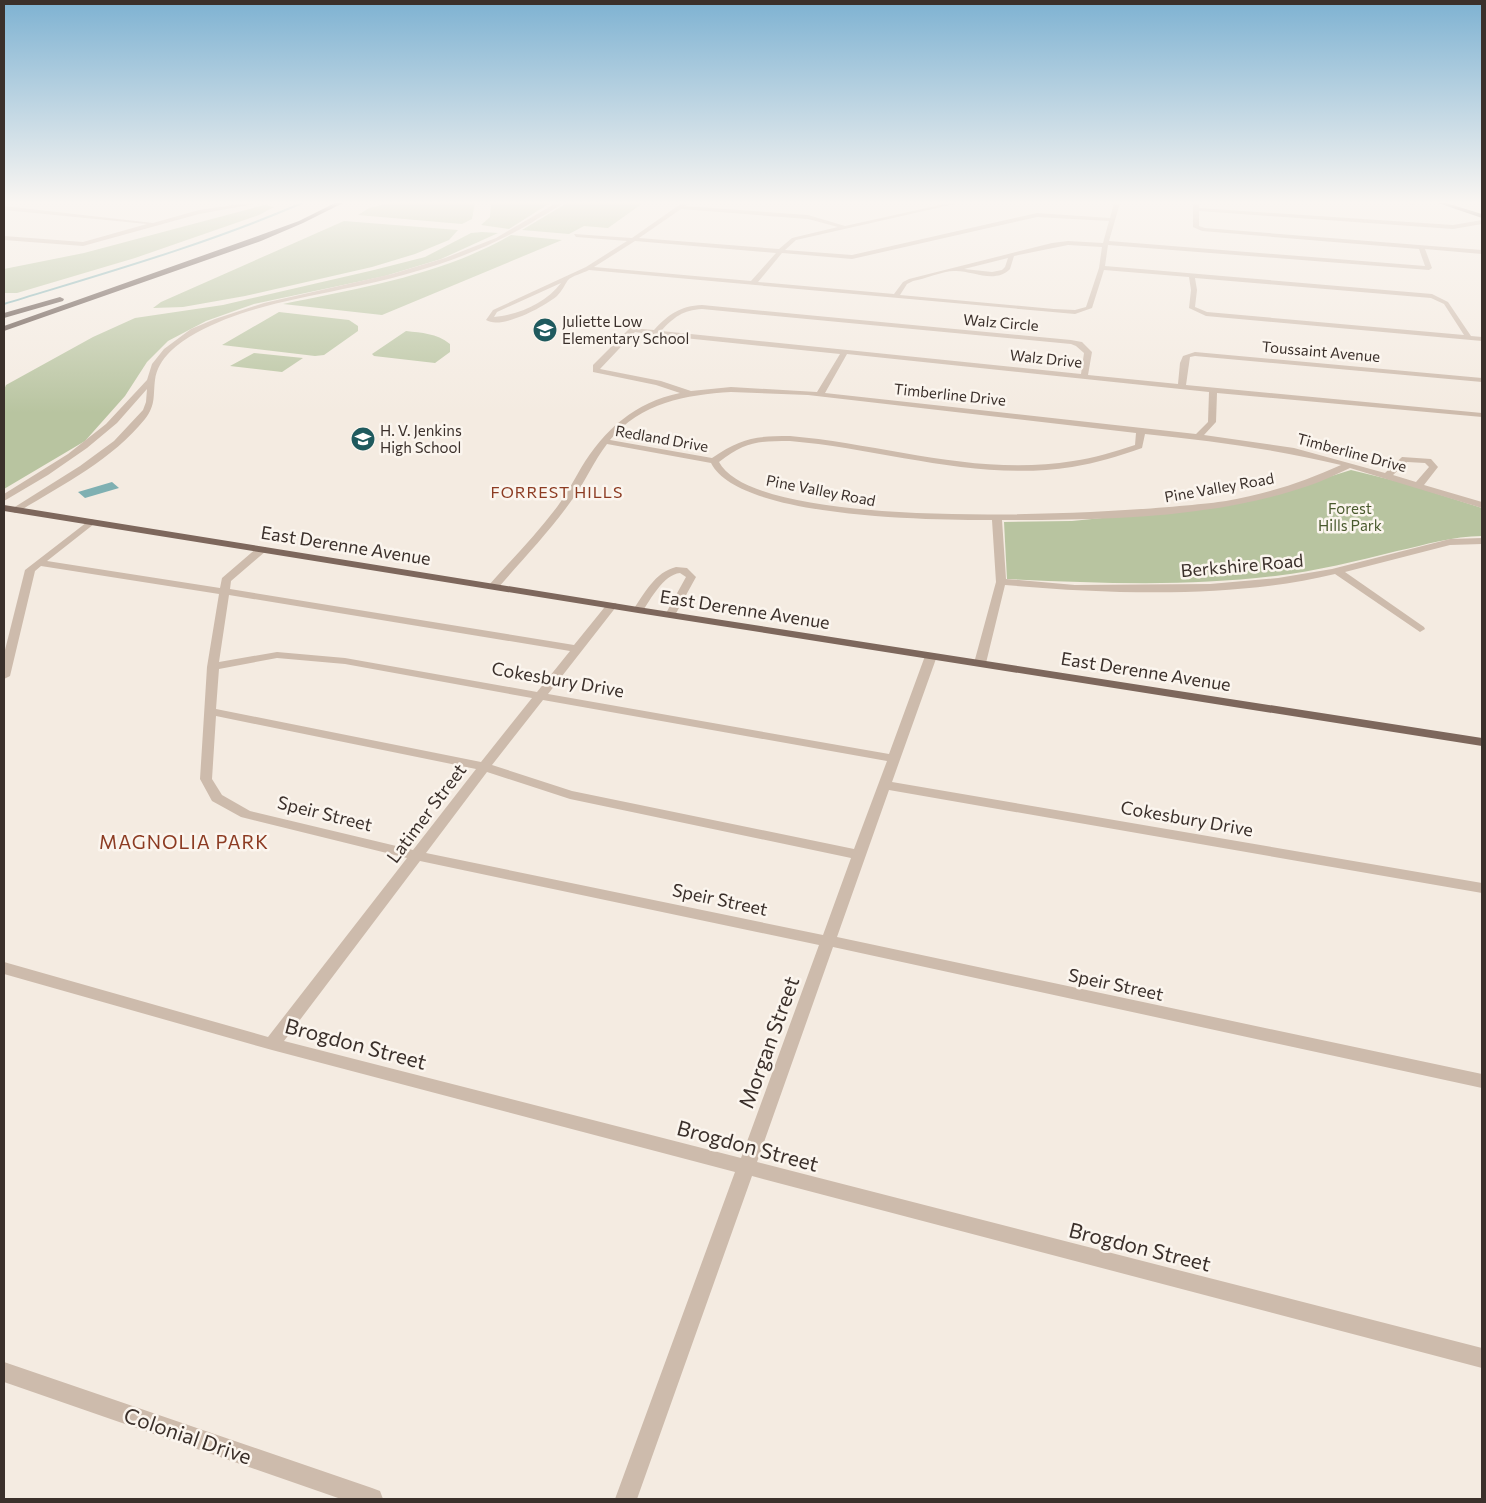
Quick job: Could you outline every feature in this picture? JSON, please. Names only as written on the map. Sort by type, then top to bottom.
[{"type":"highway","points":[[87,290],[141,273]]},
{"type":"highway","points":[[4,322],[145,273]]},
{"type":"highway","points":[[4,329],[162,273]]},
{"type":"highway","points":[[4,336],[173,273]]},
{"type":"highway","points":[[4,316],[68,296]]},
{"type":"main road","name":"East Derenne Avenue","points":[[4,508],[638,610],[1482,742]]},
{"type":"street","points":[[15,510],[106,451],[123,437],[143,415],[152,399],[151,381],[154,368],[174,344],[208,324],[255,307],[353,286],[401,273]]},
{"type":"street","points":[[566,277],[562,289],[555,296],[511,317],[489,320],[495,311],[566,277],[575,273]]},
{"type":"street","points":[[641,273],[1054,311],[1084,311],[1089,308],[1100,273]]},
{"type":"street","points":[[752,284],[762,273]]},
{"type":"street","points":[[896,296],[906,283],[941,273]]},
{"type":"street","points":[[1160,273],[1432,296],[1446,303],[1469,338]]},
{"type":"street","points":[[1192,276],[1194,290],[1192,308],[1206,314],[1482,339]]},
{"type":"street","name":"Walz Circle","points":[[655,332],[675,312],[691,307],[702,307],[1059,341],[1079,344],[1088,352],[1084,376]]},
{"type":"street","name":"Walz Drive","points":[[691,394],[658,383],[596,370],[596,367],[633,330],[1213,390],[1482,415]]},
{"type":"street","points":[[820,394],[845,352]]},
{"type":"street","name":"Toussaint Avenue","points":[[1182,386],[1184,363],[1187,356],[1195,354],[1482,380]]},
{"type":"street","points":[[4,498],[63,462],[92,441],[111,424],[151,381]]},
{"type":"street","name":"Timberline Drive","points":[[493,587],[566,502],[604,441],[623,421],[652,404],[691,394],[752,388],[1242,442],[1350,465],[1482,505]]},
{"type":"street","points":[[1198,437],[1212,422],[1213,390]]},
{"type":"street","points":[[714,461],[744,442],[766,439],[806,439],[940,462],[1028,468],[1088,462],[1119,455],[1139,446],[1141,430]]},
{"type":"street","name":"Redland Drive","points":[[604,441],[714,461]]},
{"type":"street","points":[[1388,475],[1406,459],[1428,461],[1434,467],[1419,486]]},
{"type":"street","name":"Pine Valley Road","points":[[714,461],[716,467],[723,474],[736,482],[753,490],[788,501],[880,515],[954,518],[1082,517],[1186,509],[1274,492],[1306,483],[1350,465]]},
{"type":"street","points":[[980,663],[1001,582],[997,517]]},
{"type":"street","points":[[4,676],[30,570],[91,522]]},
{"type":"street","name":"Berkshire Road","points":[[1001,582],[1075,588],[1210,587],[1278,581],[1336,570],[1450,542],[1482,541]]},
{"type":"street","name":"Speir Street","points":[[262,549],[226,580],[213,667],[206,779],[217,798],[246,814],[418,856],[828,941],[1482,1081]]},
{"type":"street","points":[[38,563],[577,649]]},
{"type":"street","points":[[638,610],[665,574],[683,570],[691,577],[670,615]]},
{"type":"street","points":[[1336,570],[1420,629]]},
{"type":"street","name":"Latimer Street","points":[[272,1044],[418,856],[484,767],[612,605]]},
{"type":"street","name":"Cokesbury Drive","points":[[213,667],[278,655],[346,661],[895,759]]},
{"type":"street","name":"Morgan Street","points":[[626,1499],[931,656]]},
{"type":"street","points":[[211,711],[484,767],[570,795],[860,854]]},
{"type":"street","name":"Cokesbury Drive","points":[[885,785],[1482,888]]},
{"type":"street","name":"Brogdon Street","points":[[4,968],[272,1044],[1482,1358]]},
{"type":"street","name":"Colonial Drive","points":[[4,1372],[372,1499]]},
{"type":"green space","points":[[4,273],[84,273],[17,293],[4,293]]},
{"type":"green space","points":[[226,273],[345,273],[245,296],[183,307],[153,308],[161,302]]},
{"type":"green space","points":[[360,273],[394,273],[254,304],[206,321],[168,341],[147,362],[125,396],[85,441],[4,489],[4,390],[6,385],[93,337],[135,318],[223,305]]},
{"type":"green space","points":[[418,273],[482,273],[382,315],[283,304],[371,286]]},
{"type":"green space","points":[[279,312],[349,320],[358,326],[358,331],[324,355],[315,356],[222,345]]},
{"type":"green space","points":[[406,331],[429,334],[445,340],[450,344],[450,352],[435,363],[374,356],[372,354]]},
{"type":"green space","points":[[254,353],[303,358],[282,372],[230,366]]},
{"type":"green space","name":"Forest Hills Park","points":[[1351,470],[1400,482],[1482,508],[1482,536],[1439,541],[1306,571],[1242,579],[1208,582],[1141,583],[1007,579],[1004,522],[1072,521],[1202,508],[1293,488]]},
{"type":"water","points":[[112,482],[119,488],[85,498],[78,492]]},
{"type":"waterway","points":[[4,304],[104,273]]},
{"type":"place","name":"Juliette Low Elementary School","points":[[545,330]]},
{"type":"place","name":"H. V. Jenkins High School","points":[[363,439]]},
{"type":"district","name":"FORREST HILLS","points":[[557,491]]},
{"type":"district","name":"MAGNOLIA PARK","points":[[184,841]]}]
